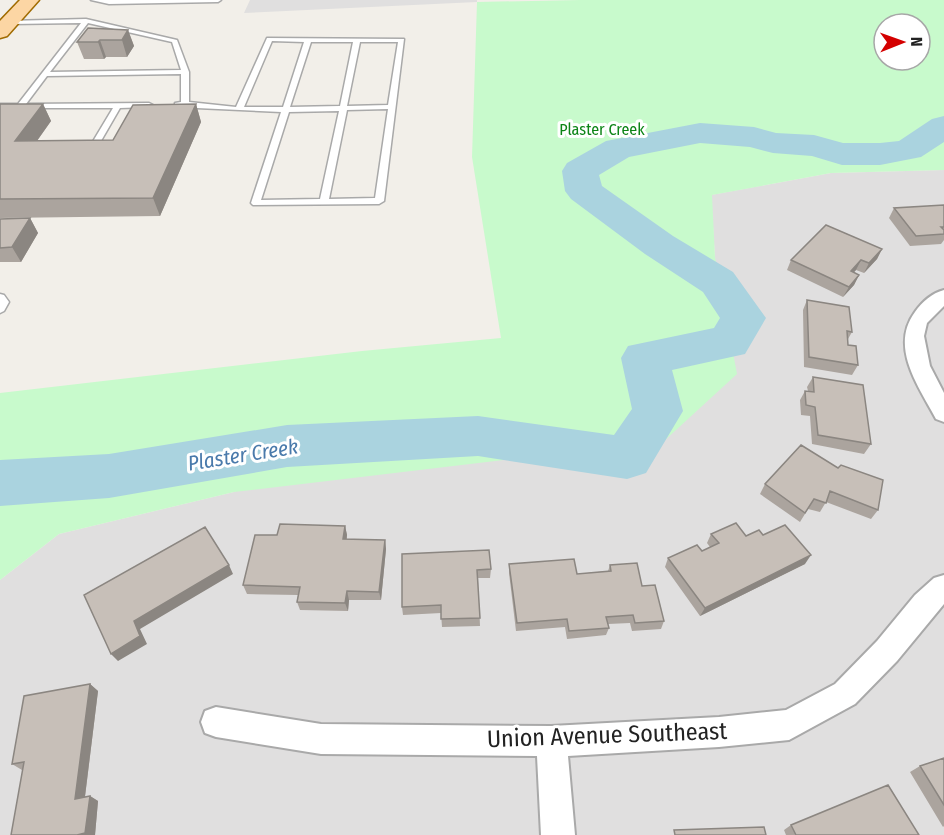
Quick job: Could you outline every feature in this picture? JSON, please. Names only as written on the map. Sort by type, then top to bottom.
[{"type":"main road","points":[[4,27],[30,0]]},
{"type":"street","points":[[944,296],[926,307],[912,333],[917,362],[944,413]]},
{"type":"street","name":"Union Avenue Southeast","points":[[216,722],[321,739],[551,741],[719,732],[789,725],[845,694],[887,651],[925,604],[944,587]]},
{"type":"street","points":[[551,741],[558,835]]},
{"type":"lane","points":[[94,0],[109,2],[218,0]]},
{"type":"lane","points":[[21,105],[86,21]]},
{"type":"lane","points":[[4,27],[86,21],[175,41],[185,72],[185,105]]},
{"type":"lane","points":[[240,108],[270,39],[402,40],[379,201],[256,203],[308,40]]},
{"type":"lane","points":[[324,202],[357,40]]},
{"type":"lane","points":[[46,74],[185,72]]},
{"type":"lane","points":[[90,154],[118,105]]},
{"type":"lane","points":[[0,106],[163,105]]},
{"type":"lane","points":[[174,105],[210,108],[392,107]]},
{"type":"lane","points":[[0,297],[4,302],[0,309]]},
{"type":"shaded area","points":[[250,0],[477,0],[477,2],[244,13]]},
{"type":"shaded area","points":[[944,170],[944,835],[0,835],[0,580],[59,534],[234,492],[715,257],[711,195],[831,173]]},
{"type":"green space","name":"Plaster Creek","points":[[944,0],[944,170],[831,173],[712,195],[715,257],[737,374],[664,441],[234,492],[59,534],[0,580],[0,393],[362,351],[501,338],[472,157],[477,2]]},
{"type":"building","points":[[88,28],[128,30],[122,40],[77,42]]},
{"type":"building","points":[[0,104],[43,104],[15,141],[113,140],[133,105],[196,104],[153,198],[0,199]]},
{"type":"building","points":[[944,205],[944,227],[941,227],[944,234],[916,236],[894,208]]},
{"type":"building","points":[[30,218],[12,247],[0,248],[0,219]]},
{"type":"building","points":[[826,225],[882,249],[869,263],[861,260],[851,271],[859,275],[849,287],[791,260]]},
{"type":"building","points":[[807,300],[849,307],[852,332],[847,331],[848,345],[856,346],[858,365],[809,357]]},
{"type":"building","points":[[813,377],[863,385],[871,444],[818,435],[815,407],[806,405],[805,391],[814,392]]},
{"type":"building","points":[[801,445],[838,468],[841,465],[883,480],[878,510],[830,491],[826,503],[814,499],[805,513],[765,484]]},
{"type":"building","points":[[736,523],[746,536],[759,530],[763,535],[785,525],[811,555],[705,608],[668,558],[697,545],[702,551],[719,543],[711,534]]},
{"type":"building","points":[[280,524],[345,526],[343,539],[385,540],[379,592],[347,591],[345,603],[297,602],[300,587],[243,585],[255,535],[277,535]]},
{"type":"building","points":[[205,527],[229,565],[134,621],[140,636],[111,654],[84,595]]},
{"type":"building","points":[[489,550],[491,569],[477,570],[480,618],[441,619],[441,605],[402,607],[402,554]]},
{"type":"building","points":[[574,559],[577,574],[611,571],[610,565],[637,563],[642,586],[655,585],[664,621],[635,623],[633,615],[606,617],[609,628],[569,631],[567,619],[517,623],[509,564]]},
{"type":"building","points":[[90,684],[75,799],[90,796],[85,833],[11,835],[24,762],[12,764],[24,696]]},
{"type":"building","points":[[944,758],[944,805],[920,766]]},
{"type":"building","points":[[888,785],[919,835],[796,835],[791,825]]},
{"type":"building","points":[[764,827],[766,835],[675,835],[674,830]]},
{"type":"waterway","name":"Plaster Creek","points":[[0,483],[109,476],[287,446],[478,436],[627,458],[658,411],[645,358],[729,342],[743,318],[718,282],[659,245],[584,191],[580,171],[618,148],[700,133],[754,137],[773,143],[814,146],[842,154],[880,154],[909,150],[944,126]]}]
